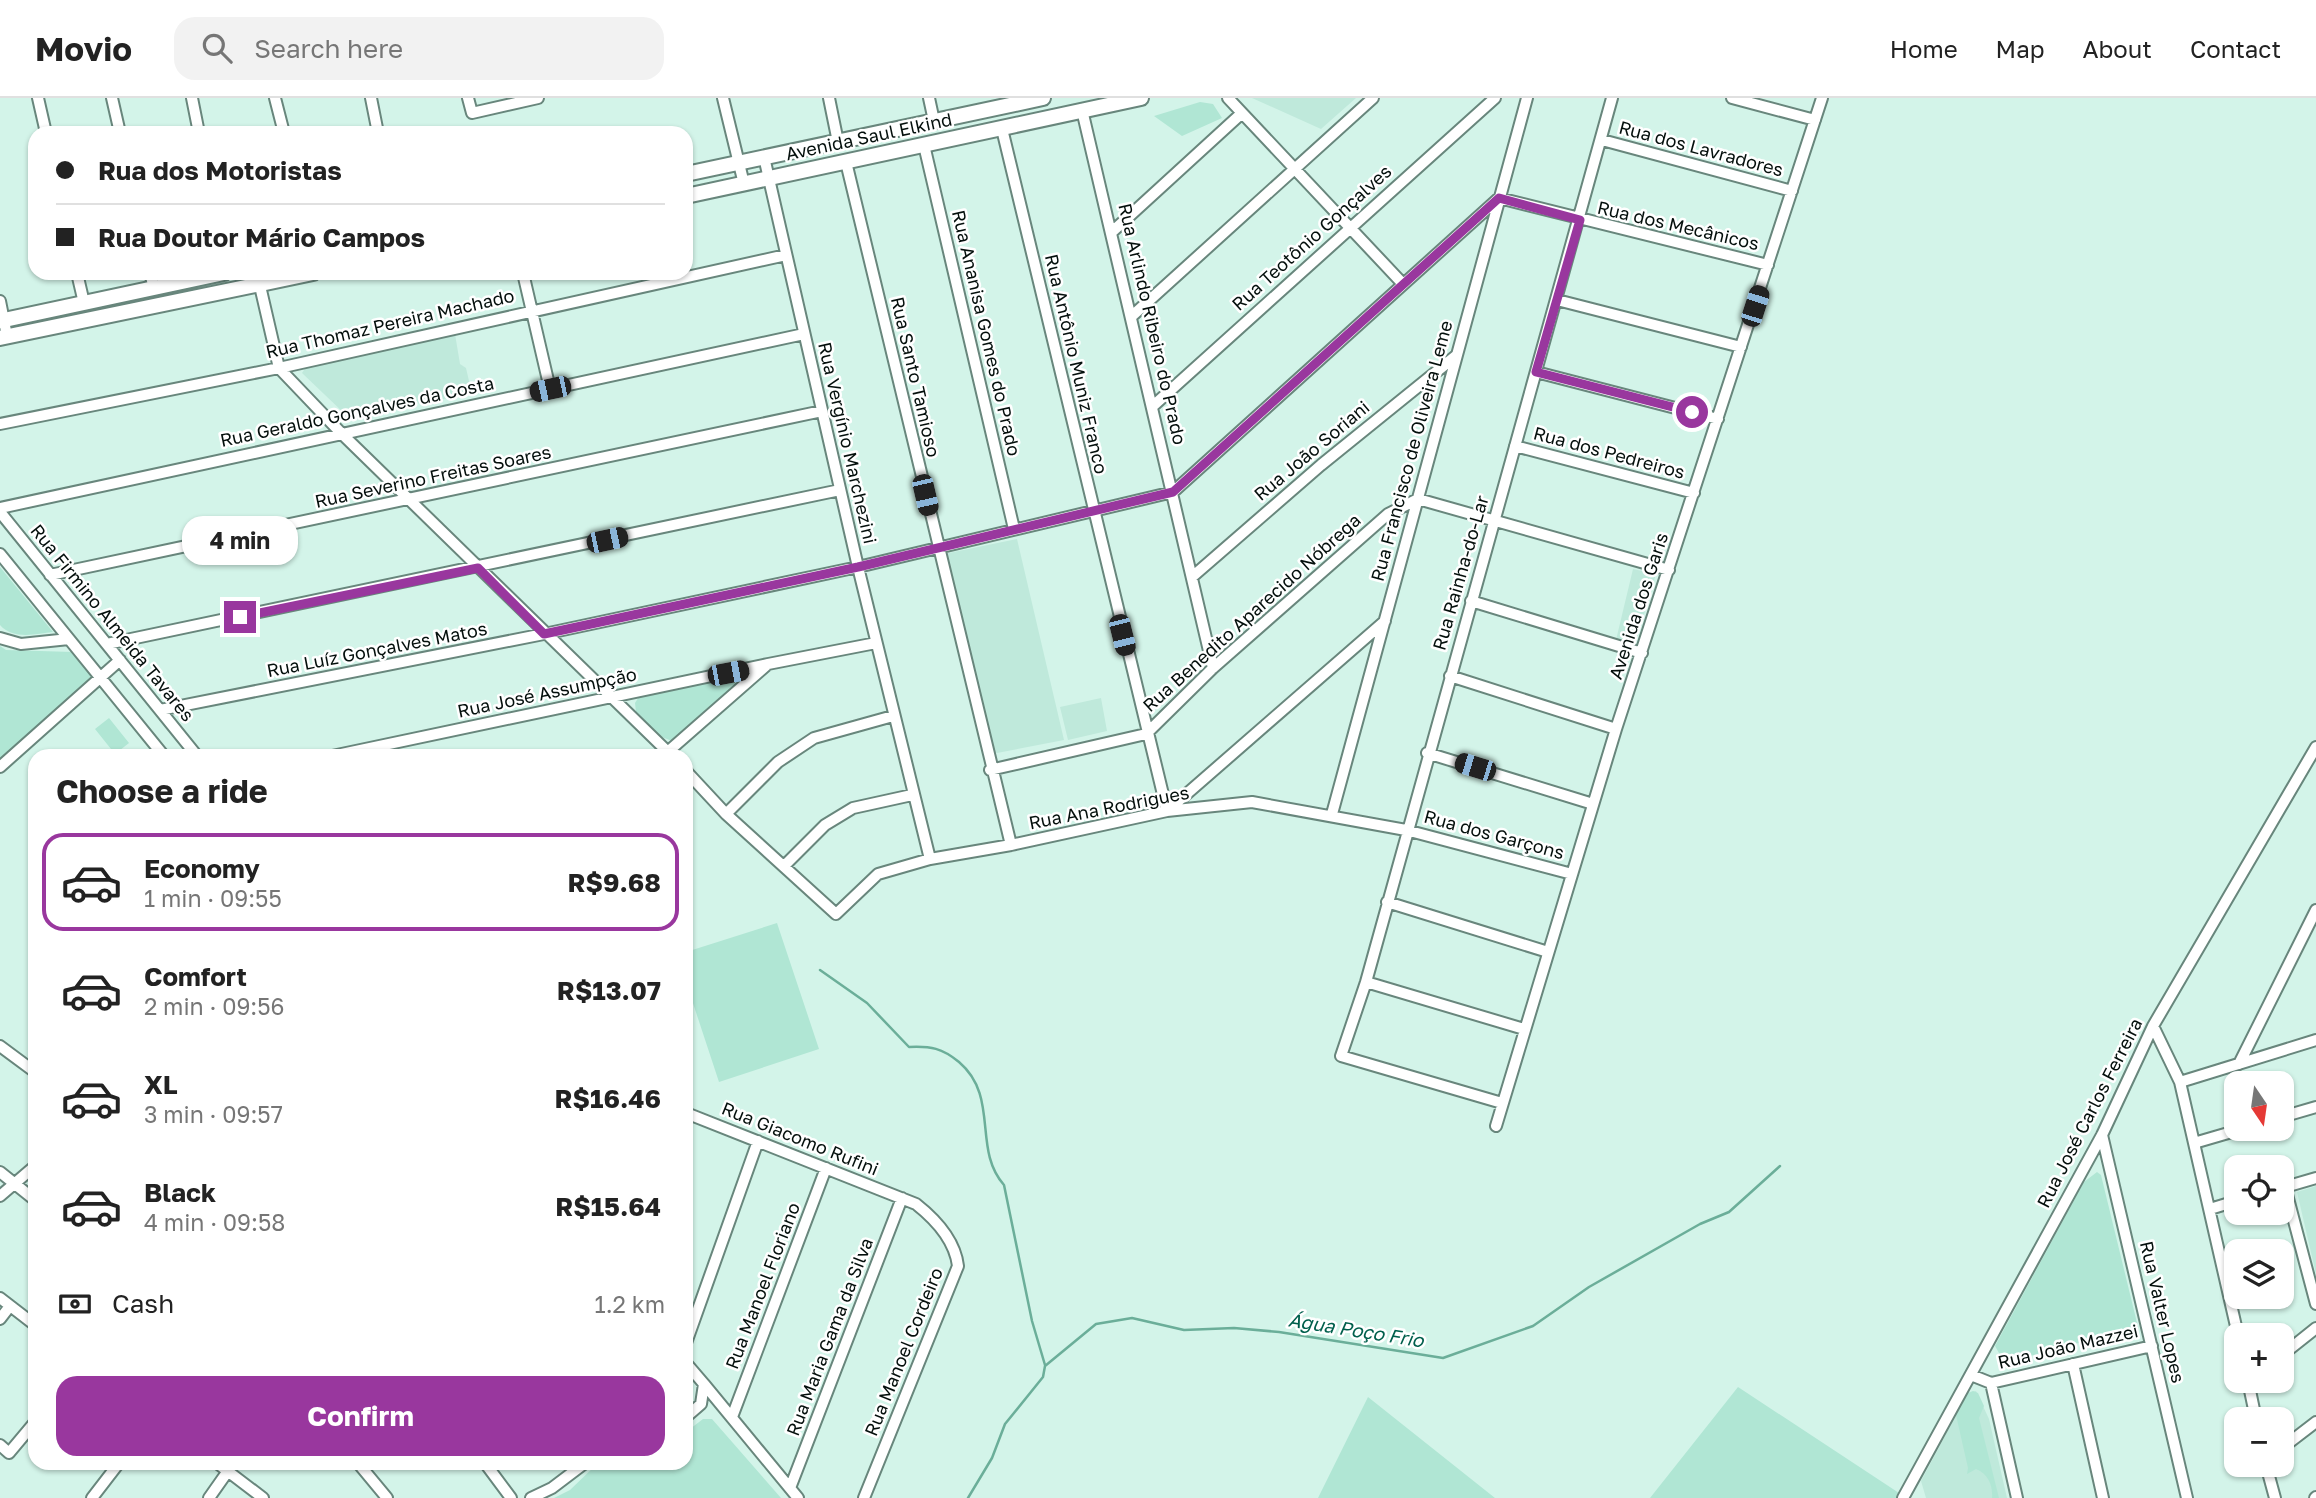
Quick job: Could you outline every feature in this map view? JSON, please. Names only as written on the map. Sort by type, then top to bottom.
[{"type":"main road","name":"Avenida Saul Elkind","points":[[693,195],[1141,98]]},
{"type":"main road","name":"Avenida Saul Elkind","points":[[693,173],[1035,99]]},
{"type":"main road","points":[[2,320],[191,280]]},
{"type":"main road","points":[[4,337],[249,280]]},
{"type":"street","points":[[38,98],[44,126]]},
{"type":"street","points":[[112,98],[118,126]]},
{"type":"street","points":[[192,98],[198,126]]},
{"type":"street","points":[[275,98],[282,126]]},
{"type":"street","points":[[371,98],[377,126]]},
{"type":"street","points":[[468,98],[472,113],[538,98]]},
{"type":"street","points":[[723,98],[744,184]]},
{"type":"street","points":[[828,98],[838,142]]},
{"type":"street","points":[[929,98],[934,121]]},
{"type":"street","points":[[1228,98],[1403,284]]},
{"type":"street","points":[[1132,316],[1373,98]]},
{"type":"street","name":"Rua Teotônio Gonçalves","points":[[1153,406],[1495,98]]},
{"type":"street","name":"Rua Francisco de Oliveira Leme","points":[[1332,814],[1527,98]]},
{"type":"street","name":"Rua Rainha-do-Lar","points":[[1502,1103],[1342,1056],[1366,982],[1427,752],[1580,220],[1612,98]]},
{"type":"street","points":[[1732,98],[1815,120]]},
{"type":"street","name":"Avenida dos Garis","points":[[1496,1126],[1616,729],[1822,98]]},
{"type":"street","name":"Rua Arlindo Ribeiro do Prado","points":[[1082,110],[1113,231],[1213,668]]},
{"type":"street","points":[[1113,231],[1242,113]]},
{"type":"street","name":"Rua Antônio Muniz Franco","points":[[1002,129],[1146,734],[1167,811]]},
{"type":"street","name":"Rua dos Lavradores","points":[[1602,140],[1792,191]]},
{"type":"street","name":"Rua Ananisa Gomes do Prado","points":[[923,145],[1014,529]]},
{"type":"street","name":"Rua Vergínio Marchezini","points":[[764,158],[893,716],[930,859]]},
{"type":"street","name":"Rua Santo Tamioso","points":[[846,162],[990,770],[1011,845]]},
{"type":"street","points":[[1173,492],[1499,198]]},
{"type":"street","name":"Rua dos Mecânicos","points":[[1499,198],[1768,265]]},
{"type":"street","name":"Rua Thomaz Pereira Machado","points":[[693,275],[786,255]]},
{"type":"street","points":[[79,280],[84,303]]},
{"type":"street","points":[[152,280],[154,288]]},
{"type":"street","points":[[258,280],[279,368],[662,749]]},
{"type":"street","points":[[525,280],[550,389]]},
{"type":"street","name":"Rua Thomaz Pereira Machado","points":[[0,424],[279,368],[671,280]]},
{"type":"street","points":[[1557,300],[1741,346]]},
{"type":"street","points":[[0,301],[4,337]]},
{"type":"street","name":"Rua Geraldo Gonçalves da Costa","points":[[0,510],[804,334]]},
{"type":"street","name":"Rua João Soriani","points":[[1192,577],[1321,465],[1457,355]]},
{"type":"street","points":[[1536,372],[1718,419]]},
{"type":"street","name":"Rua Severino Freitas Soares","points":[[50,575],[822,411]]},
{"type":"street","name":"Rua dos Pedreiros","points":[[1515,446],[1694,494]]},
{"type":"street","points":[[107,645],[840,490]]},
{"type":"street","name":"Rua Luíz Gonçalves Matos","points":[[160,710],[544,634],[858,567],[937,546],[1173,492]]},
{"type":"street","points":[[1418,499],[1669,570]]},
{"type":"street","name":"Rua Benedito Aparecido Nóbrega","points":[[1146,734],[1213,668],[1388,514],[1418,499]]},
{"type":"street","name":"Rua Firmino Almeida Tavares","points":[[0,510],[191,749]]},
{"type":"street","points":[[0,554],[158,749]]},
{"type":"street","points":[[1471,601],[1642,653]]},
{"type":"street","points":[[1167,811],[1385,621]]},
{"type":"street","points":[[0,638],[21,644],[69,639]]},
{"type":"street","name":"Rua José Assumpção","points":[[365,749],[876,643]]},
{"type":"street","points":[[0,767],[120,660]]},
{"type":"street","points":[[675,749],[768,664]]},
{"type":"street","points":[[1450,676],[1616,729]]},
{"type":"street","points":[[726,814],[778,762],[814,738],[893,716]]},
{"type":"street","points":[[990,770],[1146,734]]},
{"type":"street","name":"Rua José Carlos Ferreira","points":[[1903,1498],[2102,1135],[2153,1026],[2316,747]]},
{"type":"street","points":[[1427,752],[1593,804]]},
{"type":"street","points":[[693,779],[726,814],[783,866],[825,825],[853,808],[912,795]]},
{"type":"street","name":"Rua Ana Rodrigues","points":[[783,866],[836,914],[878,874],[930,859],[1011,845],[1167,811],[1252,802],[1332,814],[1406,830]]},
{"type":"street","name":"Rua dos Garçons","points":[[1406,830],[1572,874]]},
{"type":"street","points":[[1387,902],[1548,952]]},
{"type":"street","points":[[2239,1064],[2316,910]]},
{"type":"street","points":[[1366,982],[1524,1029]]},
{"type":"street","points":[[2153,1026],[2180,1082],[2235,1323]]},
{"type":"street","points":[[2180,1082],[2316,1040]]},
{"type":"street","points":[[0,1046],[28,1067]]},
{"type":"street","points":[[2294,1113],[2316,1107]]},
{"type":"street","name":"Rua Giacomo Rufini","points":[[693,1116],[902,1198]]},
{"type":"street","points":[[2194,1143],[2224,1134]]},
{"type":"street","name":"Rua Valter Lopes","points":[[2102,1135],[2187,1498]]},
{"type":"street","points":[[693,1323],[758,1141]]},
{"type":"street","name":"Rua Manoel Floriano","points":[[732,1417],[826,1168]]},
{"type":"street","points":[[0,1172],[28,1195]]},
{"type":"street","points":[[0,1196],[28,1172]]},
{"type":"street","points":[[2294,1185],[2316,1178]]},
{"type":"street","name":"Rua Maria Gama da Silva","points":[[790,1488],[902,1198]]},
{"type":"street","name":"Rua Manoel Cordeiro","points":[[864,1498],[958,1265],[953,1248],[932,1218],[916,1204],[902,1198]]},
{"type":"street","points":[[2210,1209],[2224,1205]]},
{"type":"street","points":[[2294,1224],[2316,1304]]},
{"type":"street","points":[[0,1298],[28,1320]]},
{"type":"street","points":[[0,1319],[10,1306]]},
{"type":"street","points":[[2294,1345],[2316,1328]]},
{"type":"street","name":"Rua João Mazzei","points":[[1992,1383],[2152,1346]]},
{"type":"street","points":[[2073,1364],[2104,1498]]},
{"type":"street","points":[[693,1371],[798,1498]]},
{"type":"street","points":[[1971,1375],[1992,1383],[2017,1498]]},
{"type":"street","points":[[693,1411],[701,1404],[704,1384]]},
{"type":"street","points":[[2294,1439],[2316,1422]]},
{"type":"street","points":[[0,1445],[9,1453],[28,1430]]},
{"type":"street","points":[[92,1498],[114,1470]]},
{"type":"street","points":[[364,1470],[387,1498]]},
{"type":"street","points":[[490,1470],[511,1498]]},
{"type":"street","points":[[531,1498],[552,1488],[576,1470]]},
{"type":"street","points":[[209,1498],[228,1471],[263,1498]]},
{"type":"street","points":[[2269,1477],[2275,1498]]},
{"type":"shaded area","points":[[1252,98],[1356,98],[1321,129]]},
{"type":"shaded area","points":[[1200,102],[1213,104],[1222,118],[1182,136],[1154,116]]},
{"type":"shaded area","points":[[455,334],[460,364],[466,368],[472,394],[347,416],[302,373],[308,364]]},
{"type":"shaded area","points":[[1017,539],[1064,740],[997,753],[990,750],[944,554]]},
{"type":"shaded area","points":[[0,567],[53,632],[18,634],[5,630],[0,625]]},
{"type":"shaded area","points":[[1633,569],[1656,574],[1635,645],[1616,640]]},
{"type":"shaded area","points":[[0,646],[6,650],[73,652],[94,680],[0,763]]},
{"type":"shaded area","points":[[737,675],[740,683],[672,741],[662,737],[636,712],[635,703],[640,695]]},
{"type":"shaded area","points":[[1101,698],[1107,731],[1068,740],[1060,707]]},
{"type":"shaded area","points":[[109,718],[129,743],[121,749],[111,749],[95,729]]},
{"type":"shaded area","points":[[777,923],[819,1049],[719,1082],[693,1003],[693,950]]},
{"type":"shaded area","points":[[2097,1172],[2101,1175],[2138,1327],[2023,1358],[2003,1360],[1995,1346],[2084,1182]]},
{"type":"shaded area","points":[[2316,1186],[2316,1274],[2297,1192]]},
{"type":"shaded area","points":[[1738,1387],[1899,1493],[1896,1498],[1650,1498]]},
{"type":"shaded area","points":[[1976,1391],[1989,1419],[2007,1498],[1926,1498],[1921,1481],[1968,1393]]},
{"type":"shaded area","points":[[1968,1393],[1978,1393],[1984,1406],[1979,1418],[1999,1498],[1992,1498],[1989,1481],[1980,1471],[1976,1469],[1967,1474],[1956,1415]]},
{"type":"shaded area","points":[[1368,1397],[1495,1498],[1318,1498]]},
{"type":"shaded area","points":[[703,1419],[712,1419],[781,1498],[554,1498],[570,1490],[591,1470],[693,1470],[693,1427]]},
{"type":"waterway","points":[[820,970],[867,1003],[909,1047],[942,1051],[959,1062],[971,1076],[983,1107],[989,1156],[1004,1185],[1032,1321],[1045,1365]]},
{"type":"waterway","name":"Água Poço Frio","points":[[968,1498],[992,1458],[1005,1424],[1043,1377],[1045,1366],[1096,1324],[1132,1318],[1184,1330],[1234,1328],[1279,1332],[1443,1358],[1533,1326],[1589,1287],[1700,1224],[1729,1212],[1780,1166]]},
{"type":"route","points":[[240,617],[478,568],[544,634],[858,567],[937,546],[1173,492],[1499,198],[1580,220],[1536,372],[1692,412]]}]
